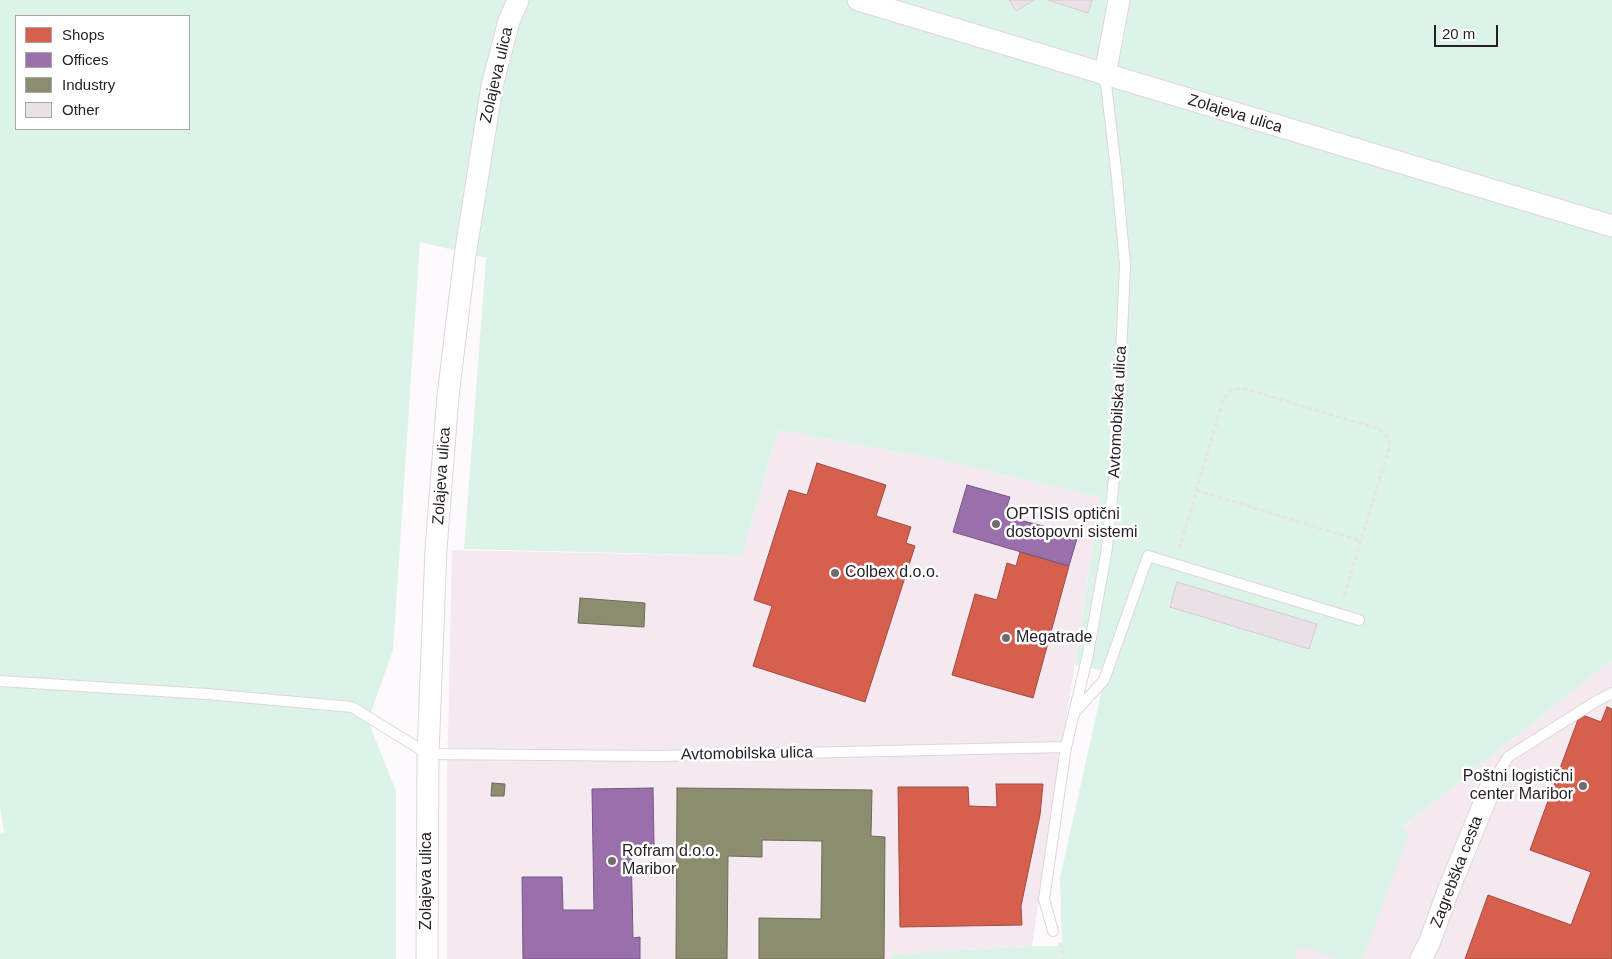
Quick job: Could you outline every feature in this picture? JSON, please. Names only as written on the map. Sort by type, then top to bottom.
[{"type":"street","name":"Zolajeva ulica","points":[[427,959],[428,754],[436,549],[448,396],[460,294],[492,86],[509,21],[518,0]]},
{"type":"street","name":"Zolajeva ulica","points":[[858,0],[1612,226]]},
{"type":"street","points":[[1105,74],[1119,0]]},
{"type":"street","name":"Zagrebška cesta","points":[[1421,959],[1430,941],[1448,891],[1492,784]]},
{"type":"lane","name":"Avtomobilska ulica","points":[[1053,931],[1044,899],[1066,747],[1088,654],[1107,548],[1118,448],[1125,265],[1105,74]]},
{"type":"lane","points":[[1074,713],[1104,680],[1148,556],[1359,620]]},
{"type":"lane","points":[[0,681],[207,694],[352,707],[428,754]]},
{"type":"lane","points":[[1492,784],[1508,757],[1612,693]]},
{"type":"lane","name":"Avtomobilska ulica","points":[[428,754],[660,756],[1066,747]]},
{"type":"path","points":[[1174,564],[1223,400],[1231,390],[1242,388],[1379,429],[1388,437],[1390,445],[1338,614]]},
{"type":"path","points":[[1196,490],[1361,541]]},
{"type":"shaded area","points":[[778,430],[931,458],[1100,497],[1032,946],[891,954],[891,959],[447,959],[447,781],[452,550],[742,556]]},
{"type":"shaded area","points":[[1612,660],[1612,959],[1161,959],[1285,946],[1411,820]]},
{"type":"green space","points":[[0,0],[1612,0],[1612,660],[1403,827],[1409,834],[1362,959],[1337,959],[1299,946],[1294,959],[891,959],[891,954],[1062,946],[1060,878],[1106,671],[1075,665],[1100,497],[931,458],[778,430],[742,556],[464,549],[486,258],[420,242],[393,650],[368,721],[396,791],[396,959],[0,959],[0,833],[4,832],[0,806]]},
{"type":"building: Shops","name":"Colbex d.o.o.","points":[[817,463],[886,485],[876,516],[911,527],[906,543],[915,546],[865,702],[753,666],[772,606],[754,600],[789,490],[807,495]]},
{"type":"building: Shops","name":"Megatrade","points":[[1020,552],[1069,566],[1033,698],[952,675],[975,594],[997,600],[1007,563],[1016,566]]},
{"type":"building: Shops","name":"Poštni logistični center Maribor","points":[[1607,707],[1612,709],[1612,959],[1465,959],[1488,895],[1571,925],[1591,872],[1530,850],[1580,714],[1601,722]]},
{"type":"building: Shops","points":[[996,784],[1043,784],[1040,815],[1021,906],[1022,925],[900,927],[898,787],[968,787],[969,806],[997,807]]},
{"type":"building: Offices","name":"OPTISIS optični dostopovni sistemi","points":[[967,485],[1010,497],[1004,516],[1078,535],[1069,566],[953,532]]},
{"type":"building: Offices","name":"Rofram d.o.o. Maribor","points":[[653,788],[654,845],[631,846],[633,938],[640,937],[640,959],[523,959],[522,877],[562,877],[563,910],[594,910],[592,789]]},
{"type":"building: Industry","points":[[580,598],[645,603],[644,627],[578,623]]},
{"type":"building: Industry","points":[[492,783],[505,784],[504,796],[491,796]]},
{"type":"building: Industry","points":[[677,788],[872,790],[871,836],[885,837],[884,959],[759,959],[759,918],[821,919],[822,841],[762,840],[762,857],[728,856],[727,959],[676,959]]},
{"type":"building: Other","points":[[1009,0],[1034,0],[1016,11]]},
{"type":"building: Other","points":[[1048,0],[1092,0],[1088,13]]},
{"type":"building: Other","points":[[1177,582],[1317,624],[1309,649],[1170,607]]},
{"type":"place","name":"OPTISIS optični dostopovni sistemi","points":[[996,524]]},
{"type":"place","name":"Colbex d.o.o.","points":[[835,573]]},
{"type":"place","name":"Megatrade","points":[[1006,638]]},
{"type":"place","name":"Poštni logistični center Maribor","points":[[1583,786]]},
{"type":"place","name":"Rofram d.o.o. Maribor","points":[[612,861]]}]
